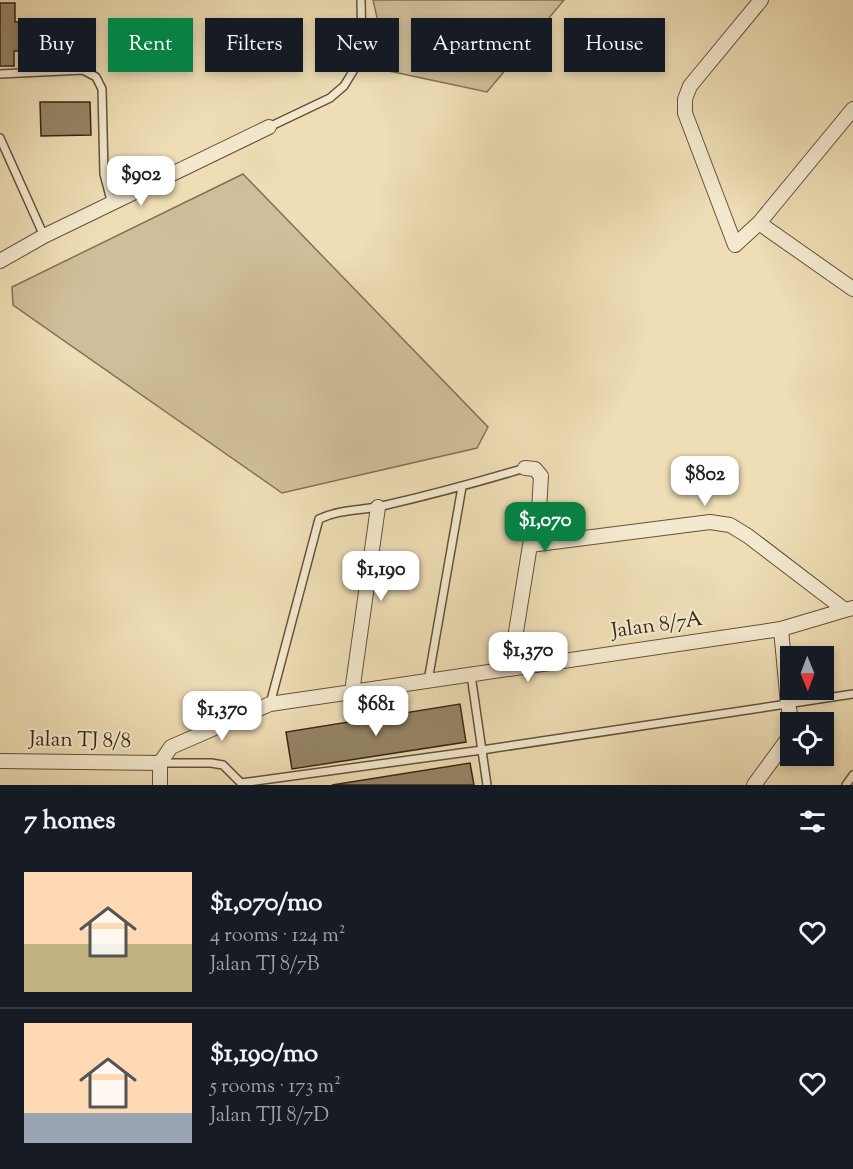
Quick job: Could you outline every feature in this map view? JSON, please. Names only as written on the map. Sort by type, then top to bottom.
[{"type":"street","points":[[761,0],[690,86],[685,99],[685,113],[735,245],[759,223],[853,109]]},
{"type":"street","points":[[0,261],[45,236],[269,127]]},
{"type":"street","points":[[759,223],[853,289]]},
{"type":"street","points":[[510,669],[530,545],[539,510],[542,476],[535,468],[525,468]]},
{"type":"street","points":[[352,692],[378,507]]},
{"type":"street","points":[[530,545],[710,522],[730,525],[849,609]]},
{"type":"street","name":"Jalan 8/7A","points":[[160,763],[171,747],[270,704],[781,629],[849,609]]},
{"type":"street","points":[[781,629],[790,712]]},
{"type":"street","points":[[753,785],[780,749]]},
{"type":"street","name":"Jalan TJ 8/8","points":[[0,761],[160,763]]},
{"type":"street","points":[[160,763],[160,785]]},
{"type":"lane","points":[[269,127],[330,98],[344,86],[356,68],[362,46],[361,0]]},
{"type":"lane","points":[[0,74],[83,70],[96,77],[102,89],[104,174],[112,204]]},
{"type":"lane","points":[[0,138],[45,236]]},
{"type":"lane","points":[[270,704],[319,519],[333,513],[378,507],[462,488],[525,468]]},
{"type":"lane","points":[[428,681],[462,488]]},
{"type":"lane","points":[[471,675],[487,785]]},
{"type":"lane","points":[[160,763],[224,765],[242,784],[853,694]]},
{"type":"lane","points":[[846,785],[853,775]]},
{"type":"shaded area","points":[[373,0],[564,0],[549,18],[411,18],[411,72],[504,72],[487,92],[394,72],[399,72],[399,18],[377,18]]},
{"type":"shaded area","points":[[243,174],[488,427],[477,448],[282,493],[13,305],[12,287]]},
{"type":"building","points":[[0,3],[15,3],[15,22],[18,22],[18,51],[14,51],[14,66],[0,66]]},
{"type":"building","points":[[40,102],[90,102],[91,135],[41,136]]},
{"type":"building","points":[[460,704],[466,742],[292,769],[286,732]]},
{"type":"building","points":[[470,763],[474,785],[332,785]]}]
